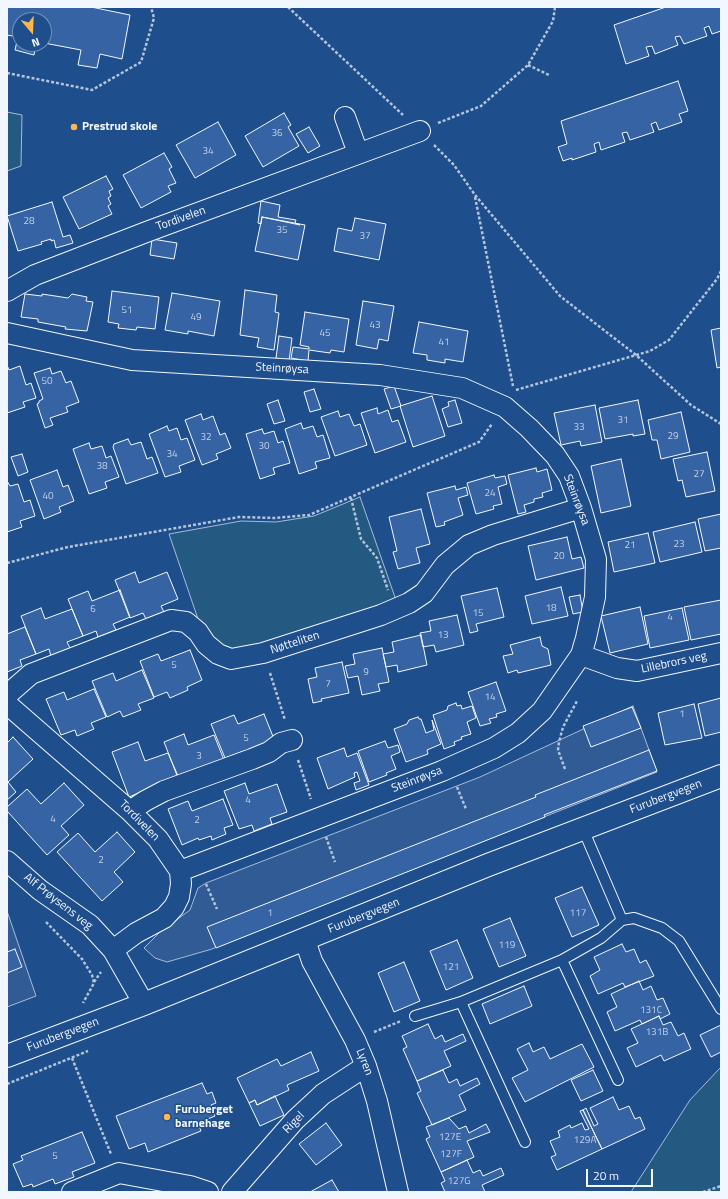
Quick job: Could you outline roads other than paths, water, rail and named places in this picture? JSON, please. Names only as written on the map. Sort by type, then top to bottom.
[{"type":"main road","name":"Furubergvegen","points":[[7,1056],[144,1004],[721,776]]},
{"type":"street","points":[[344,117],[358,153]]},
{"type":"street","name":"Tordivelen","points":[[7,291],[42,272],[420,131]]},
{"type":"street","name":"Steinrøysa","points":[[7,334],[132,360],[387,376],[462,388],[505,407],[529,428],[555,455],[569,476],[581,508],[596,559],[595,597],[581,655],[542,711],[518,733],[494,748],[442,771],[180,871]]},
{"type":"street","name":"Nøtteliten","points":[[7,695],[31,674],[171,620],[186,622],[198,632],[206,644],[218,654],[231,659],[263,653],[394,610],[409,603],[424,593],[445,565],[469,545],[493,535],[581,508]]},
{"type":"street","name":"Lillebrors veg","points":[[581,655],[617,668],[637,671],[721,653]]},
{"type":"street","name":"Tordivelen","points":[[7,704],[130,811],[158,838],[180,871]]},
{"type":"street","points":[[130,811],[164,791],[258,756],[281,743],[292,740]]},
{"type":"street","name":"Alf Prøysens veg","points":[[7,862],[40,890],[90,925],[113,950],[144,1004]]},
{"type":"street","points":[[113,950],[136,933],[164,918],[174,907],[180,891],[180,871]]},
{"type":"street","name":"Lyren","points":[[305,940],[312,961],[355,1040],[366,1066],[377,1101],[398,1192]]},
{"type":"street","name":"Rigel","points":[[232,1192],[295,1120],[323,1094],[366,1066]]},
{"type":"street","points":[[72,1192],[119,1173],[183,1184],[208,1192]]},
{"type":"lane","points":[[584,829],[622,920]]},
{"type":"lane","points":[[415,1016],[461,1002],[562,960],[601,938],[622,920],[634,918],[642,919],[662,928],[679,941],[721,1009]]},
{"type":"lane","points":[[562,960],[618,1080]]},
{"type":"lane","points":[[461,1002],[526,1142]]},
{"type":"place","name":"Prestrud skole","points":[[74,127]]},
{"type":"place","name":"Furuberget barnehage","points":[[167,1117]]}]
